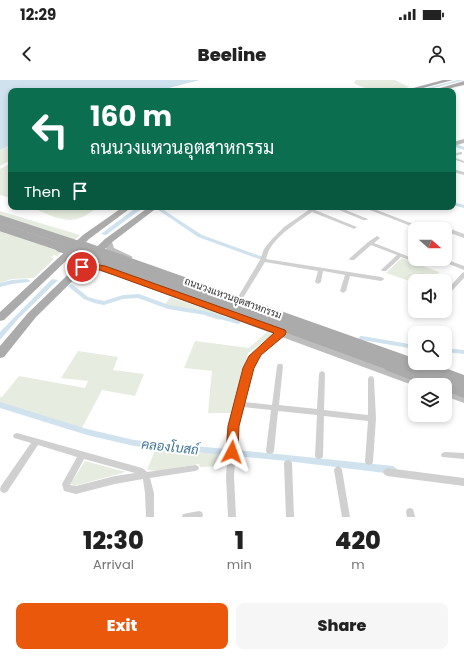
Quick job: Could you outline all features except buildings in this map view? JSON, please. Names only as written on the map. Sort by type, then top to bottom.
[{"type":"main road","points":[[417,88],[450,80]]},
{"type":"main road","points":[[443,88],[464,83]]},
{"type":"main road","points":[[0,318],[86,237],[124,210]]},
{"type":"main road","points":[[0,354],[32,316],[108,241],[151,210]]},
{"type":"main road","name":"ถนนวงแหวนอุตสาหกรรม","points":[[0,219],[105,252],[464,382]]},
{"type":"main road","name":"ถนนวงแหวนอุตสาหกรรม","points":[[0,226],[98,259],[425,378]]},
{"type":"main road","name":"ถนนวงแหวนอุตสาหกรรม","points":[[108,241],[110,249],[145,264],[408,357]]},
{"type":"main road","points":[[131,278],[127,274],[127,270],[131,266],[145,264]]},
{"type":"main road","name":"ถนนวงแหวนอุตสาหกรรม","points":[[82,267],[93,266],[102,268],[408,379]]},
{"type":"main road","points":[[442,370],[464,378]]},
{"type":"main road","name":"ถนนวงแหวนอุตสาหกรรม","points":[[452,388],[464,393]]},
{"type":"main road","points":[[452,395],[464,399]]},
{"type":"street","points":[[456,155],[461,153]]},
{"type":"street","points":[[241,297],[263,259],[267,249],[278,236],[311,210]]},
{"type":"street","points":[[318,210],[354,227]]},
{"type":"street","points":[[341,210],[365,220]]},
{"type":"street","points":[[372,210],[408,223]]},
{"type":"street","points":[[452,233],[464,236]]},
{"type":"street","points":[[352,259],[377,238]]},
{"type":"street","points":[[370,243],[408,258]]},
{"type":"street","points":[[384,270],[400,255]]},
{"type":"street","points":[[263,259],[301,263]]},
{"type":"street","points":[[263,259],[381,279]]},
{"type":"street","points":[[452,262],[463,266]]},
{"type":"street","points":[[318,282],[321,269]]},
{"type":"street","points":[[343,292],[348,274]]},
{"type":"street","points":[[452,288],[464,274]]},
{"type":"street","points":[[232,517],[232,443],[234,426],[248,368],[253,358],[281,332]]},
{"type":"street","points":[[270,451],[280,366]]},
{"type":"street","points":[[319,456],[322,374]]},
{"type":"street","points":[[369,462],[372,418],[371,379]]},
{"type":"street","points":[[239,404],[372,418]]},
{"type":"street","points":[[17,436],[142,472],[146,475],[148,482],[150,517]]},
{"type":"street","points":[[4,488],[36,442]]},
{"type":"street","points":[[82,455],[66,484],[67,488],[71,490],[115,480],[195,468]]},
{"type":"street","points":[[445,455],[464,456]]},
{"type":"street","points":[[288,462],[290,517]]},
{"type":"street","points":[[338,470],[346,517]]},
{"type":"street","points":[[387,472],[464,482]]},
{"type":"street","points":[[186,517],[199,515]]},
{"type":"shaded area","points":[[356,80],[395,80],[409,87],[366,88],[355,84],[354,82]]},
{"type":"shaded area","points":[[8,147],[8,162],[0,166],[0,150]]},
{"type":"shaded area","points":[[8,165],[8,197],[0,195],[0,169]]},
{"type":"shaded area","points":[[38,210],[94,210],[83,217],[72,220],[60,219]]},
{"type":"shaded area","points":[[0,211],[80,235],[57,256],[54,255],[51,257],[54,259],[34,278],[12,279],[0,283]]},
{"type":"shaded area","points":[[402,258],[408,260],[408,266],[423,266],[439,272],[437,274],[408,274],[408,281],[386,273]]},
{"type":"shaded area","points":[[170,297],[223,315],[220,320],[206,316],[205,314],[189,312],[165,305]]},
{"type":"shaded area","points":[[267,332],[273,335],[248,353],[231,413],[208,413],[212,371],[184,368],[195,341],[249,348]]},
{"type":"shaded area","points":[[78,351],[118,357],[113,370],[144,374],[135,396],[102,390],[82,428],[0,403],[0,397],[2,397],[19,376],[85,388],[88,381],[61,378]]},
{"type":"shaded area","points":[[156,448],[199,453],[220,453],[222,458],[222,466],[200,467],[199,464],[160,471],[147,470]]},
{"type":"shaded area","points":[[85,461],[126,472],[74,486],[71,483]]},
{"type":"water","points":[[0,80],[200,80],[169,88],[8,88],[8,146],[0,150]]},
{"type":"water","points":[[133,210],[140,210],[106,235],[101,234]]},
{"type":"water","points":[[52,279],[58,280],[18,319],[0,340],[0,332]]},
{"type":"waterway","points":[[430,88],[462,80]]},
{"type":"waterway","points":[[456,145],[464,149]]},
{"type":"waterway","points":[[456,204],[464,207]]},
{"type":"waterway","points":[[161,210],[200,236],[261,258]]},
{"type":"waterway","points":[[0,285],[12,282],[27,281]]},
{"type":"waterway","points":[[71,286],[86,298],[94,301],[104,303],[123,297],[139,296],[168,307],[205,313],[238,322]]},
{"type":"waterway","points":[[362,338],[408,346]]},
{"type":"waterway","points":[[452,351],[464,352]]},
{"type":"waterway","name":"คลองโบสถ์","points":[[0,405],[87,432],[134,443],[393,470]]},
{"type":"route","points":[[82,267],[93,266],[102,268],[281,332],[253,358],[248,368],[234,426],[232,452]]}]
